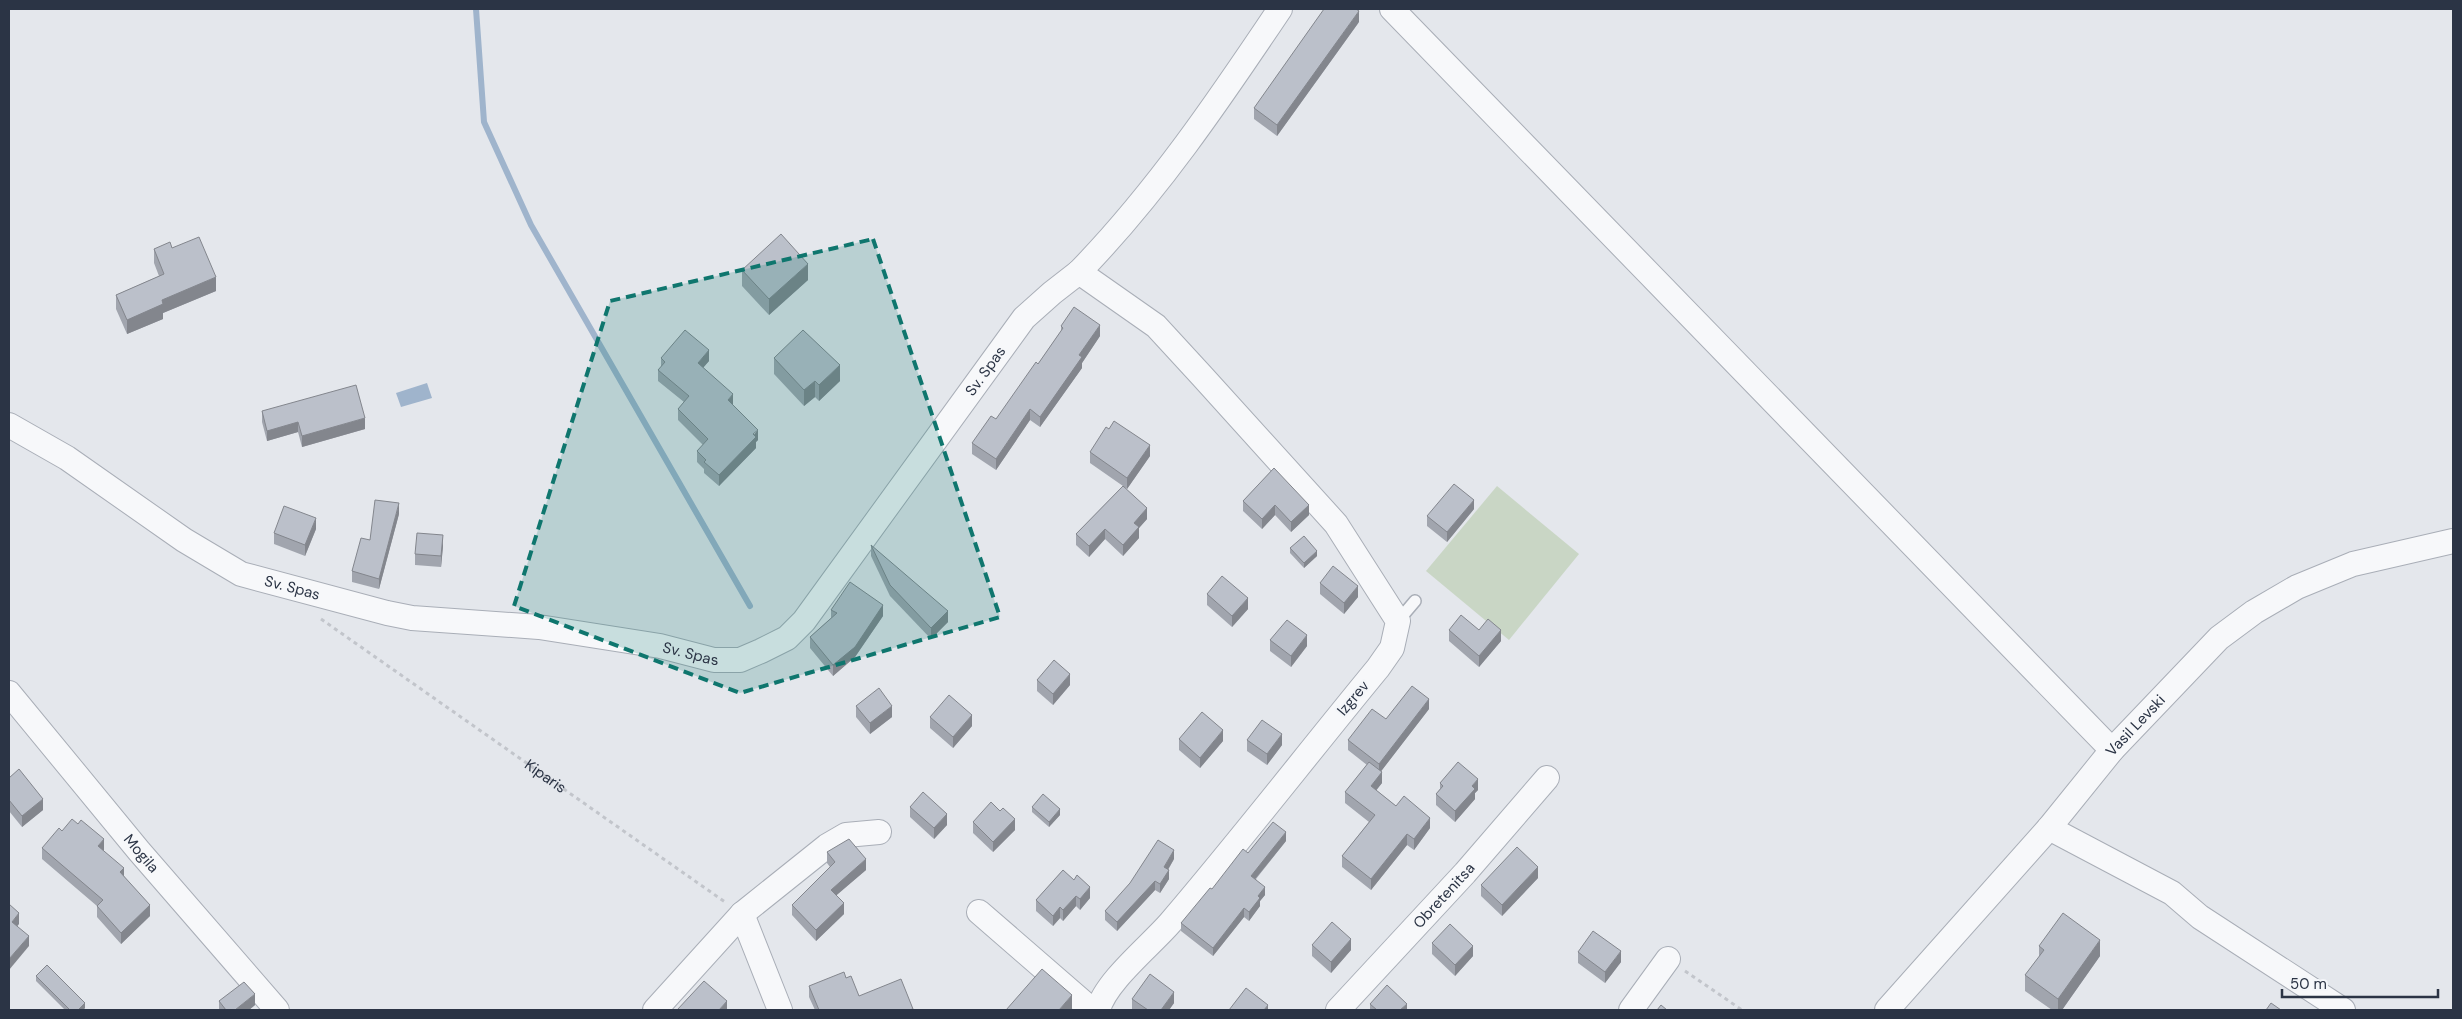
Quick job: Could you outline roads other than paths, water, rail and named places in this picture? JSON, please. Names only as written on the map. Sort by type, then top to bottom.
[{"type":"street","name":"Sv. Spas","points":[[9,425],[67,458],[184,540],[241,574],[412,618],[539,627],[660,646],[714,660],[740,660],[787,638],[804,621],[1024,318],[1052,292],[1079,272],[1116,234],[1216,105],[1280,9]]},
{"type":"street","points":[[1392,9],[2112,750]]},
{"type":"street","points":[[1079,272],[1156,326],[1202,376],[1336,524],[1398,621]]},
{"type":"street","name":"Vasil Levski","points":[[1887,1010],[2049,828],[2112,750],[2219,638],[2254,612],[2297,587],[2353,564],[2453,541]]},
{"type":"street","name":"Izgrev","points":[[1098,1010],[1101,1000],[1114,984],[1170,924],[1378,668],[1392,648],[1398,621]]},
{"type":"street","name":"Mogila","points":[[9,692],[139,851],[278,1010]]},
{"type":"street","name":"Obretenitsa","points":[[1338,1010],[1465,873],[1547,778]]},
{"type":"street","points":[[2049,828],[2172,892],[2200,917],[2343,1010]]},
{"type":"street","points":[[655,1010],[742,914],[827,846],[846,835],[879,832]]},
{"type":"street","points":[[979,912],[1092,1010]]},
{"type":"street","points":[[742,914],[780,1010]]},
{"type":"street","points":[[1631,1010],[1668,959]]},
{"type":"lane","points":[[1398,621],[1414,601]]},
{"type":"water","points":[[427,383],[432,398],[401,407],[396,393]]},
{"type":"waterway","points":[[476,9],[484,122],[531,225],[750,606]]}]
